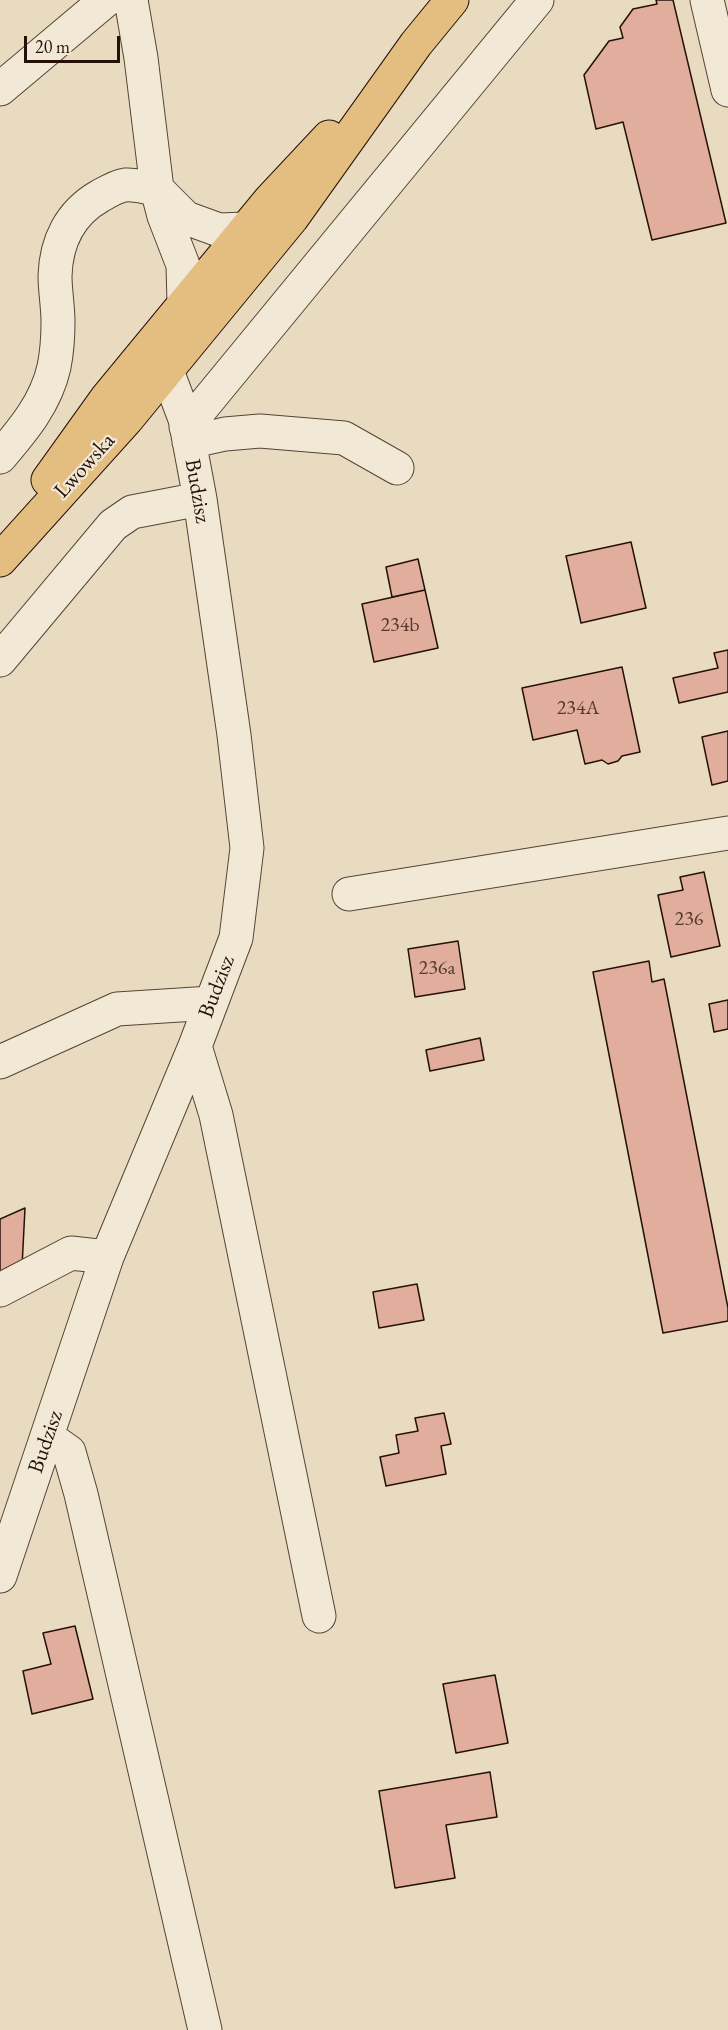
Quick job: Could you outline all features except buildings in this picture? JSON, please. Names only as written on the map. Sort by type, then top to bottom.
[{"type":"main road","points":[[0,548],[106,399],[184,303],[270,200],[416,44],[452,0]]},
{"type":"main road","name":"Lwowska","points":[[0,560],[127,419],[292,218],[416,44]]},
{"type":"street","points":[[0,89],[106,0]]},
{"type":"street","points":[[131,0],[141,58],[157,189],[164,216],[183,265],[184,303]]},
{"type":"street","points":[[188,435],[537,0]]},
{"type":"street","points":[[707,0],[728,90]]},
{"type":"street","points":[[0,457],[28,424],[45,396],[53,370],[58,322],[55,277],[57,254],[72,218],[86,204],[105,192],[125,185],[157,189],[186,218],[219,230],[246,229]]},
{"type":"street","name":"Budzisz","points":[[0,1576],[107,1257],[195,1046],[236,938],[247,848],[234,735],[200,500],[188,435],[167,371]]},
{"type":"street","points":[[188,435],[260,431],[344,438],[397,468]]},
{"type":"street","points":[[0,660],[113,525],[132,512],[200,500]]},
{"type":"street","points":[[349,894],[728,833]]},
{"type":"street","points":[[0,1062],[117,1009],[211,1003]]},
{"type":"street","points":[[195,1046],[216,1115],[319,1616]]},
{"type":"street","points":[[0,1290],[71,1253],[107,1257]]},
{"type":"street","points":[[48,1437],[69,1452],[81,1494],[205,2030]]}]
